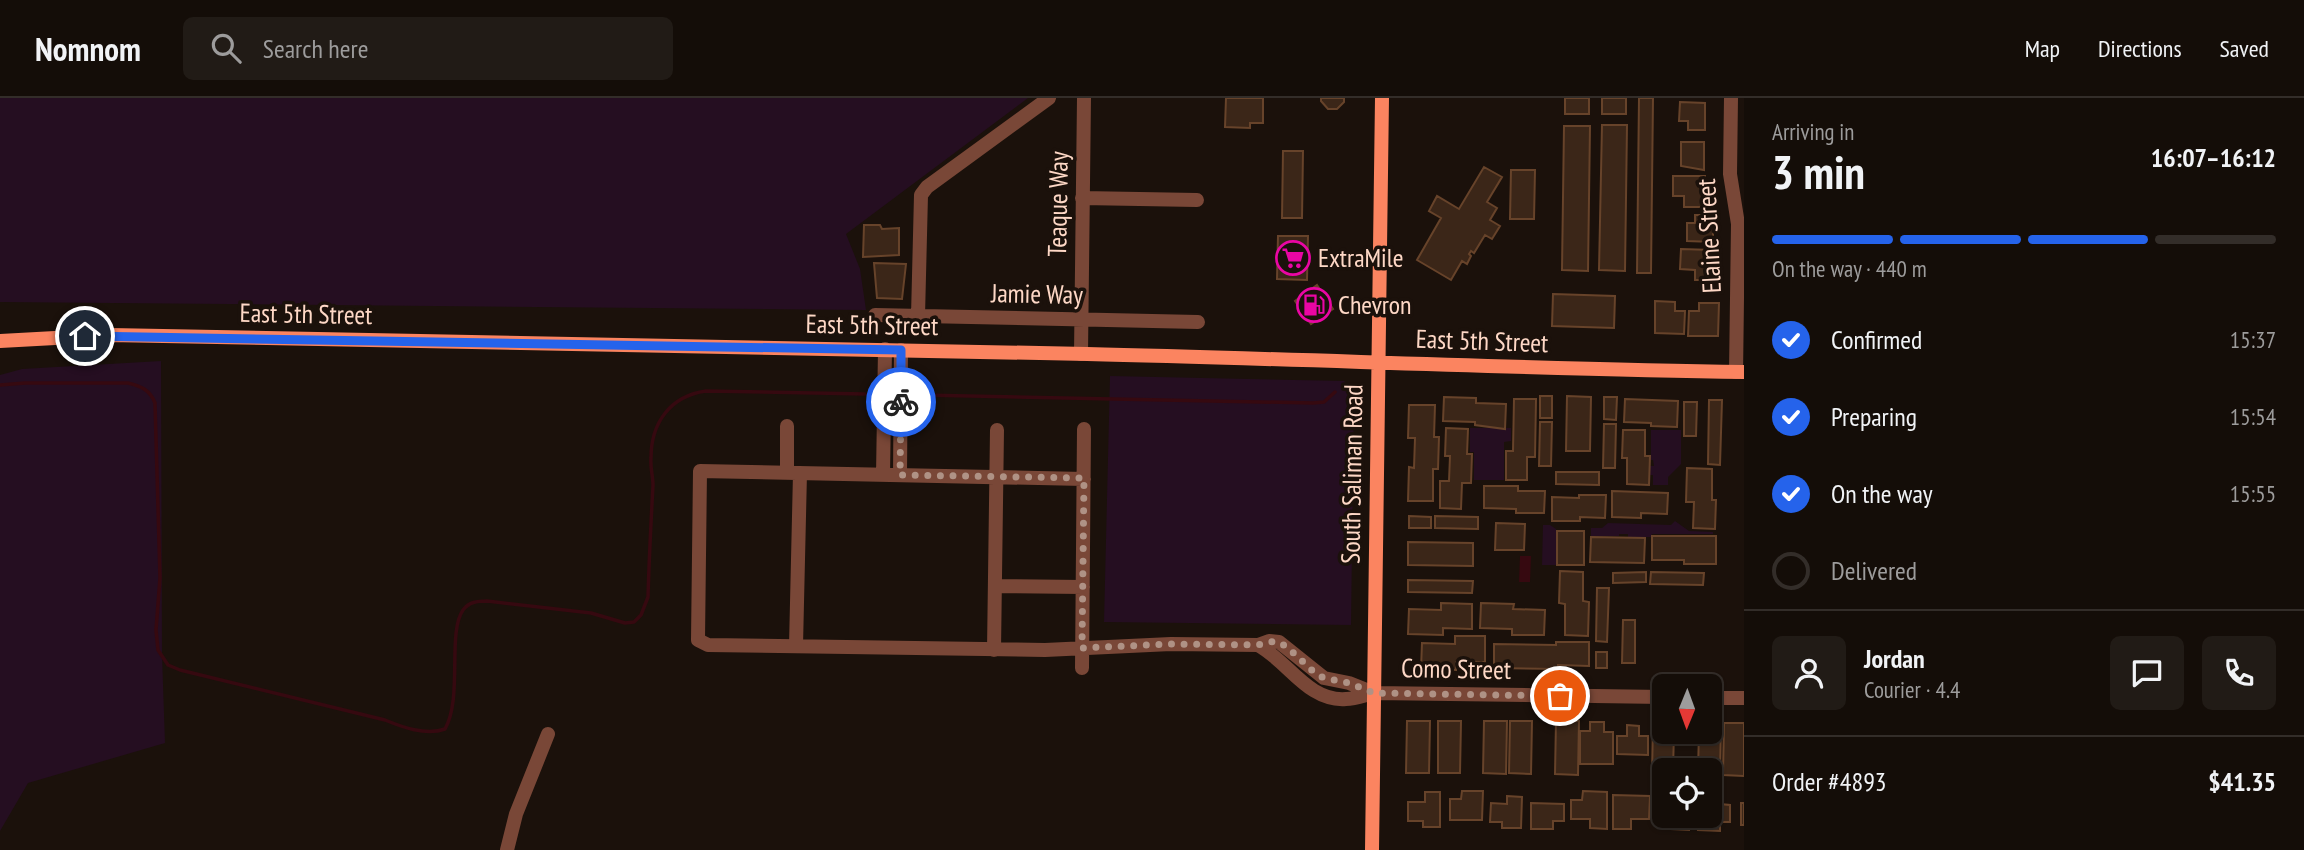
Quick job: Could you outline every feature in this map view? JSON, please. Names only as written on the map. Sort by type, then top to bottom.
[{"type":"main road","name":"South Saliman Road","points":[[1372,850],[1382,98]]},
{"type":"main road","name":"East 5th Street","points":[[0,341],[110,335],[885,349],[1740,372]]},
{"type":"street","points":[[918,316],[921,195],[927,187],[1049,98]]},
{"type":"street","name":"Teaque Way","points":[[1080,354],[1084,98]]},
{"type":"street","name":"Elaine Street","points":[[1731,98],[1730,174],[1739,204],[1740,372]]},
{"type":"street","points":[[1082,198],[1197,200]]},
{"type":"street","name":"Jamie Way","points":[[875,315],[1198,322]]},
{"type":"street","points":[[883,475],[885,349]]},
{"type":"street","points":[[900,475],[901,350]]},
{"type":"street","points":[[787,426],[793,473],[796,646]]},
{"type":"street","points":[[1082,668],[1084,429]]},
{"type":"street","points":[[994,650],[996,430]]},
{"type":"street","name":"Como Street","points":[[793,473],[700,471],[698,638],[704,644],[994,650],[1171,644],[1258,645],[1269,641],[1279,642],[1324,678],[1349,683],[1374,693],[1652,697]]},
{"type":"street","points":[[793,473],[1084,478]]},
{"type":"street","points":[[995,586],[1083,587]]},
{"type":"street","points":[[1722,698],[1744,698]]},
{"type":"street","points":[[507,850],[516,814],[548,734]]},
{"type":"shaded area","points":[[0,98],[1028,98],[846,234],[860,269],[866,310],[0,302]]},
{"type":"shaded area","points":[[161,361],[165,743],[28,783],[0,831],[0,375],[22,369]]},
{"type":"shaded area","points":[[1110,376],[1344,381],[1354,391],[1351,625],[1104,622]]},
{"type":"shaded area","points":[[1470,428],[1511,428],[1511,441],[1504,442],[1504,480],[1474,480],[1474,452],[1470,452]]},
{"type":"shaded area","points":[[1651,430],[1681,430],[1681,464],[1668,477],[1668,485],[1653,485],[1653,475],[1650,475],[1650,466],[1654,466],[1651,460]]},
{"type":"shaded area","points":[[1675,521],[1689,531],[1713,534],[1591,536],[1591,528],[1602,528],[1608,523],[1671,525]]},
{"type":"shaded area","points":[[1543,525],[1556,529],[1556,565],[1542,565]]},
{"type":"shaded area","points":[[1520,556],[1531,556],[1530,582],[1519,582]]},
{"type":"building","points":[[1226,98],[1263,98],[1263,123],[1250,123],[1250,128],[1225,127]]},
{"type":"building","points":[[1321,98],[1344,98],[1344,102],[1337,109],[1328,109]]},
{"type":"building","points":[[1565,98],[1589,98],[1589,114],[1565,114]]},
{"type":"building","points":[[1602,98],[1626,98],[1626,114],[1602,114]]},
{"type":"building","points":[[1639,98],[1653,98],[1651,273],[1637,273]]},
{"type":"building","points":[[1680,102],[1705,103],[1705,130],[1688,130],[1688,121],[1679,121]]},
{"type":"building","points":[[1602,125],[1627,125],[1625,271],[1599,270]]},
{"type":"building","points":[[1564,126],[1590,126],[1588,271],[1562,270]]},
{"type":"building","points":[[1681,142],[1704,142],[1704,170],[1681,166]]},
{"type":"building","points":[[1283,151],[1303,151],[1302,218],[1282,218]]},
{"type":"building","points":[[1484,167],[1502,177],[1487,202],[1497,208],[1490,220],[1500,226],[1492,239],[1485,235],[1474,253],[1471,251],[1469,254],[1471,256],[1467,264],[1462,261],[1451,280],[1417,260],[1441,218],[1429,211],[1437,196],[1459,209]]},
{"type":"building","points":[[1511,170],[1535,170],[1534,219],[1510,219]]},
{"type":"building","points":[[1673,176],[1705,176],[1704,207],[1684,207],[1684,196],[1673,196]]},
{"type":"building","points":[[1695,215],[1713,215],[1713,242],[1687,241],[1687,223],[1695,223]]},
{"type":"building","points":[[864,225],[880,225],[882,229],[899,228],[899,255],[863,257]]},
{"type":"building","name":"ExtraMile","points":[[1278,236],[1308,236],[1307,280],[1277,279]]},
{"type":"building","points":[[1681,249],[1712,250],[1712,280],[1695,280],[1695,270],[1680,269]]},
{"type":"building","points":[[874,263],[906,264],[902,299],[877,298]]},
{"type":"building","name":"Chevron","points":[[1317,285],[1333,309],[1311,324],[1295,301]]},
{"type":"building","points":[[1553,294],[1615,296],[1614,328],[1552,326]]},
{"type":"building","points":[[1655,301],[1675,302],[1675,311],[1685,311],[1684,334],[1655,333]]},
{"type":"building","points":[[1699,303],[1719,303],[1718,336],[1688,336],[1689,311],[1699,311]]},
{"type":"building","points":[[1540,396],[1552,396],[1552,418],[1540,418]]},
{"type":"building","points":[[1567,396],[1591,397],[1590,451],[1566,451]]},
{"type":"building","points":[[1444,397],[1476,398],[1476,403],[1506,404],[1505,429],[1475,425],[1475,422],[1443,421]]},
{"type":"building","points":[[1604,397],[1617,397],[1616,420],[1604,419]]},
{"type":"building","points":[[1514,399],[1536,399],[1535,457],[1527,457],[1527,480],[1506,480],[1506,451],[1513,451]]},
{"type":"building","points":[[1625,399],[1678,401],[1677,427],[1624,422]]},
{"type":"building","points":[[1709,400],[1722,400],[1720,465],[1708,464]]},
{"type":"building","points":[[1684,402],[1697,402],[1696,436],[1684,436]]},
{"type":"building","points":[[1409,405],[1435,405],[1434,437],[1439,437],[1438,469],[1433,469],[1433,501],[1408,501],[1409,467],[1414,468],[1415,438],[1408,438]]},
{"type":"building","points":[[1540,422],[1552,422],[1551,466],[1539,466]]},
{"type":"building","points":[[1604,424],[1616,424],[1615,468],[1603,468]]},
{"type":"building","points":[[1446,428],[1468,429],[1467,454],[1472,454],[1471,483],[1462,483],[1461,509],[1440,508],[1440,481],[1449,481],[1450,456],[1445,456]]},
{"type":"building","points":[[1623,430],[1645,430],[1645,456],[1650,456],[1649,485],[1627,484],[1627,458],[1622,458]]},
{"type":"building","points":[[1687,468],[1712,469],[1712,500],[1716,500],[1715,529],[1693,528],[1694,502],[1686,502]]},
{"type":"building","points":[[1556,472],[1599,472],[1599,485],[1556,484]]},
{"type":"building","points":[[1484,486],[1518,486],[1518,491],[1545,491],[1544,513],[1516,513],[1516,509],[1484,508]]},
{"type":"building","points":[[1612,491],[1668,493],[1667,514],[1641,513],[1641,518],[1612,517]]},
{"type":"building","points":[[1579,495],[1606,495],[1605,518],[1580,517],[1580,521],[1552,521],[1552,497],[1579,498]]},
{"type":"building","points":[[1409,516],[1431,517],[1431,528],[1409,528]]},
{"type":"building","points":[[1435,516],[1478,517],[1478,529],[1435,528]]},
{"type":"building","points":[[1496,523],[1525,524],[1524,550],[1495,550]]},
{"type":"building","points":[[1557,531],[1584,531],[1584,565],[1557,565]]},
{"type":"building","points":[[1652,536],[1716,536],[1716,564],[1652,560]]},
{"type":"building","points":[[1591,537],[1645,538],[1644,563],[1590,562]]},
{"type":"building","points":[[1408,542],[1473,543],[1473,566],[1408,565]]},
{"type":"building","points":[[1560,571],[1583,572],[1583,601],[1589,602],[1588,636],[1565,635],[1565,604],[1559,603]]},
{"type":"building","points":[[1646,572],[1646,582],[1613,583],[1613,573]]},
{"type":"building","points":[[1651,572],[1704,573],[1703,585],[1650,584]]},
{"type":"building","points":[[1408,580],[1473,581],[1472,593],[1408,592]]},
{"type":"building","points":[[1597,588],[1609,588],[1607,642],[1596,641]]},
{"type":"building","points":[[1441,603],[1472,604],[1472,629],[1443,628],[1443,635],[1408,634],[1409,609],[1441,610]]},
{"type":"building","points":[[1481,603],[1514,604],[1513,609],[1545,610],[1544,635],[1512,635],[1512,629],[1480,628]]},
{"type":"building","points":[[1623,620],[1635,620],[1635,663],[1622,663]]},
{"type":"building","points":[[1455,636],[1485,636],[1485,662],[1456,662],[1456,670],[1421,669],[1422,643],[1455,644]]},
{"type":"building","points":[[1556,642],[1589,642],[1589,666],[1558,665],[1558,669],[1494,668],[1494,644],[1556,645]]},
{"type":"building","points":[[1596,652],[1607,652],[1607,668],[1596,668]]},
{"type":"building","points":[[1407,721],[1430,721],[1429,773],[1406,773]]},
{"type":"building","points":[[1438,721],[1461,721],[1460,773],[1438,773]]},
{"type":"building","points":[[1484,721],[1507,721],[1506,774],[1483,773]]},
{"type":"building","points":[[1510,721],[1532,721],[1531,774],[1509,773]]},
{"type":"building","points":[[1556,721],[1579,721],[1578,775],[1555,774]]},
{"type":"building","points":[[1590,722],[1604,722],[1604,732],[1613,732],[1613,764],[1580,764],[1580,731],[1590,731]]},
{"type":"building","points":[[1724,723],[1744,723],[1744,776],[1723,775]]},
{"type":"building","points":[[1627,725],[1639,726],[1639,736],[1648,736],[1648,755],[1617,754],[1617,736],[1627,736]]},
{"type":"building","points":[[1653,744],[1674,744],[1673,758],[1652,758]]},
{"type":"building","points":[[1699,744],[1721,744],[1720,758],[1698,758]]},
{"type":"building","points":[[1462,791],[1483,791],[1482,820],[1450,820],[1450,799],[1461,799]]},
{"type":"building","points":[[1583,791],[1607,792],[1607,829],[1590,828],[1590,819],[1571,819],[1571,800],[1582,800]]},
{"type":"building","points":[[1425,792],[1440,792],[1440,827],[1423,827],[1423,821],[1408,821],[1408,802],[1425,802]]},
{"type":"building","points":[[1613,795],[1650,796],[1649,819],[1631,819],[1631,829],[1613,829]]},
{"type":"building","points":[[1507,796],[1522,797],[1521,828],[1502,828],[1502,822],[1490,822],[1491,803],[1507,804]]},
{"type":"building","points":[[1531,803],[1564,804],[1564,821],[1553,821],[1553,829],[1531,829]]},
{"type":"building","points":[[1741,803],[1744,803],[1744,825],[1741,825]]},
{"type":"building","points":[[1722,804],[1730,805],[1730,822],[1722,822]]},
{"type":"building","points":[[1698,828],[1720,828],[1720,831]]},
{"type":"waterway","points":[[0,385],[128,383],[144,389],[153,399],[160,578],[156,630],[158,650],[168,665],[430,732],[445,729],[450,716],[456,634],[458,620],[465,607],[487,601],[591,613],[625,623],[634,622],[641,615],[648,597],[652,445],[659,423],[673,405],[693,394],[706,391],[865,394]]},
{"type":"waterway","points":[[921,395],[1313,403],[1324,402],[1335,392]]},
{"type":"way so far","points":[[901,402],[900,475],[1084,478],[1082,648],[1171,644],[1258,645],[1275,641],[1286,646],[1324,678],[1349,683],[1374,693],[1560,696]]},
{"type":"place","name":"ExtraMile","points":[[1293,258]]},
{"type":"place","name":"Chevron","points":[[1314,305]]},
{"type":"route","points":[[85,336],[901,350],[901,402]]}]
